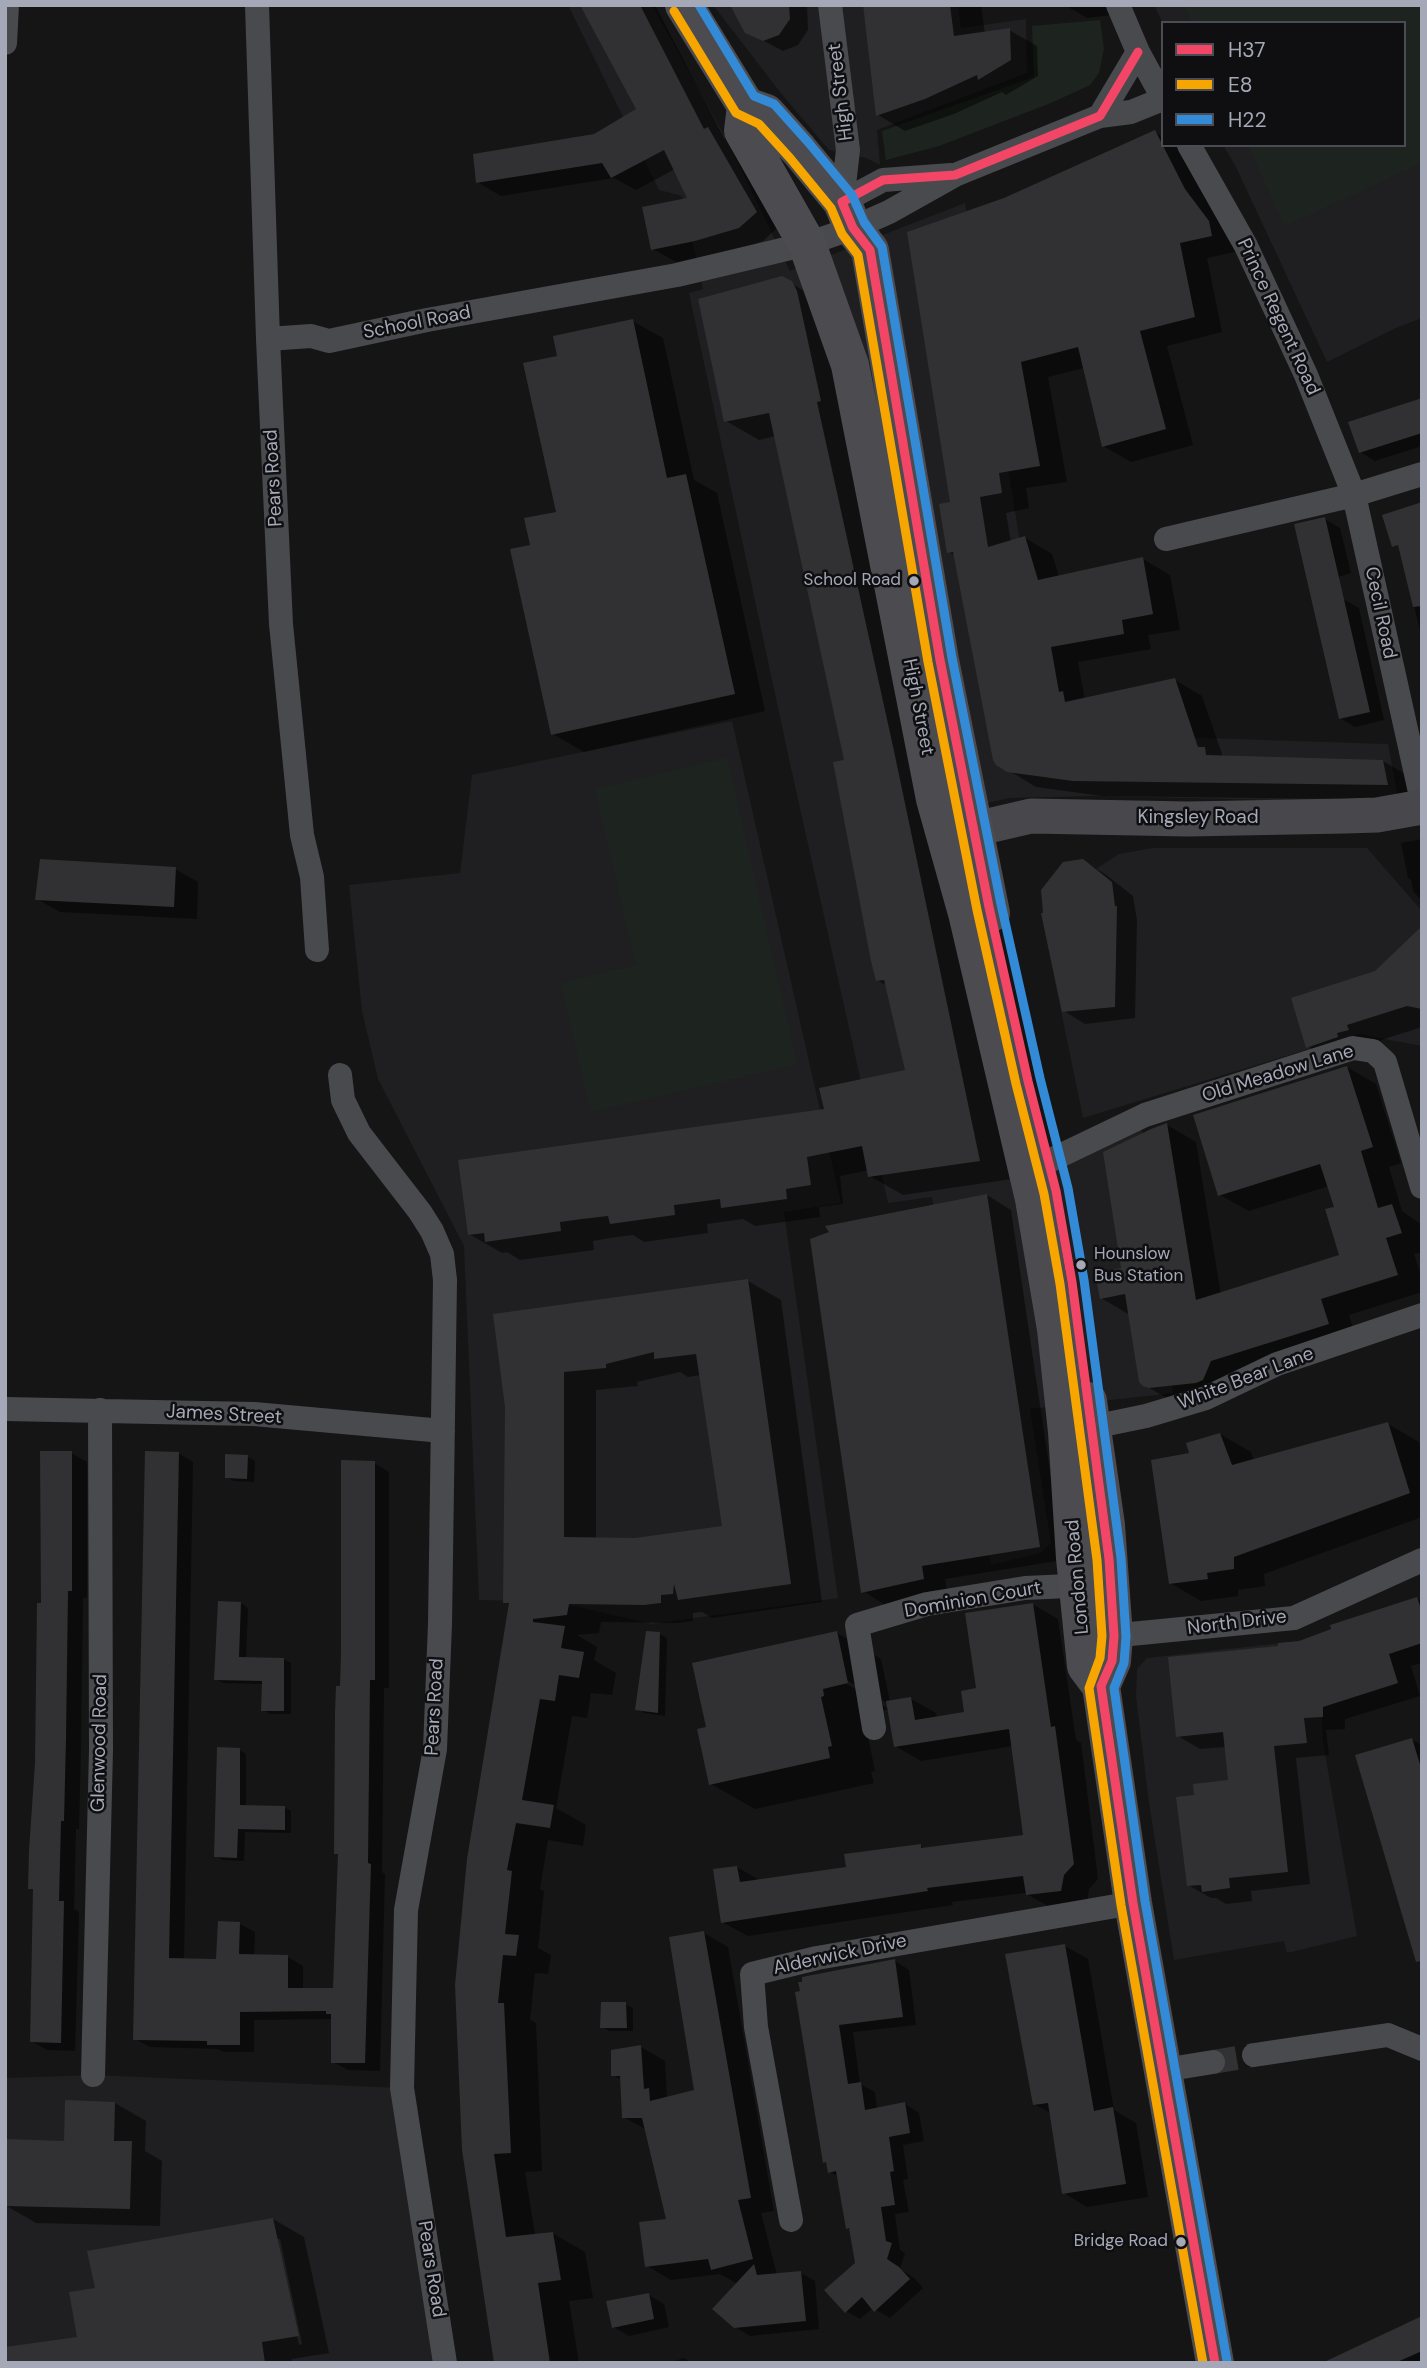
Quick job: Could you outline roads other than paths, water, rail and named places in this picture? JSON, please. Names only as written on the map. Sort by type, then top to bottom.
[{"type":"main road","points":[[684,5],[746,106],[766,113],[847,215],[845,253],[855,318],[850,365]]},
{"type":"main road","name":"High Street","points":[[746,106],[743,131],[807,244],[822,279],[834,323],[850,365],[935,799],[960,833]]},
{"type":"main road","name":"High Street","points":[[847,215],[870,250],[940,660],[960,833],[1038,1166]]},
{"type":"main road","name":"London Road","points":[[1038,1166],[1072,1282],[1080,1430],[1106,1525],[1095,1585],[1099,1637],[1086,1666],[1101,1686],[1133,1903],[1215,2363]]},
{"type":"street","points":[[5,43],[7,5]]},
{"type":"street","name":"Pears Road","points":[[257,5],[281,624],[302,835],[312,877],[317,950]]},
{"type":"street","name":"High Street","points":[[830,5],[848,150],[847,215]]},
{"type":"street","points":[[1118,5],[1138,52],[1161,95]]},
{"type":"street","points":[[1100,116],[1138,52]]},
{"type":"street","name":"School Road","points":[[268,338],[311,336],[329,341],[427,320],[677,275],[807,244],[847,215],[889,212],[955,175],[1100,116],[1131,112],[1161,100]]},
{"type":"street","name":"Prince Regent Road","points":[[1190,147],[1252,258],[1306,375],[1354,495]]},
{"type":"street","points":[[1166,539],[1354,495],[1422,474]]},
{"type":"street","name":"Cecil Road","points":[[1354,495],[1422,801]]},
{"type":"street","name":"Kingsley Road","points":[[960,833],[1031,816],[1176,819],[1377,815],[1422,807]]},
{"type":"street","name":"Old Meadow Lane","points":[[1038,1166],[1144,1115],[1353,1048],[1373,1051],[1385,1062],[1422,1187]]},
{"type":"street","name":"Pears Road","points":[[340,1075],[343,1100],[359,1133],[432,1231],[442,1254],[445,1280],[440,1625],[435,1749],[406,1910],[402,2088],[445,2363]]},
{"type":"street","name":"White Bear Lane","points":[[1080,1430],[1146,1416],[1206,1398],[1277,1364],[1422,1315]]},
{"type":"street","name":"James Street","points":[[5,1409],[254,1414],[443,1431]]},
{"type":"street","name":"Glenwood Road","points":[[93,2075],[101,1750],[100,1410]]},
{"type":"street","name":"North Drive","points":[[1099,1637],[1294,1618],[1422,1560]]},
{"type":"street","name":"Dominion Court","points":[[874,1728],[857,1625],[927,1604],[1025,1588],[1095,1585]]},
{"type":"street","name":"Alderwick Drive","points":[[791,2220],[756,2027],[752,1974],[817,1958],[1133,1903]]},
{"type":"street","points":[[1254,2055],[1388,2035],[1422,2049]]},
{"type":"street","points":[[1164,2070],[1213,2062]]},
{"type":"tunnel","points":[[1213,2062],[1254,2055]]},
{"type":"place","name":"School Road","points":[[914,581]]},
{"type":"place","name":"Hounslow Bus Station","points":[[1081,1265]]},
{"type":"place","name":"Bridge Road","points":[[1181,2242]]}]
